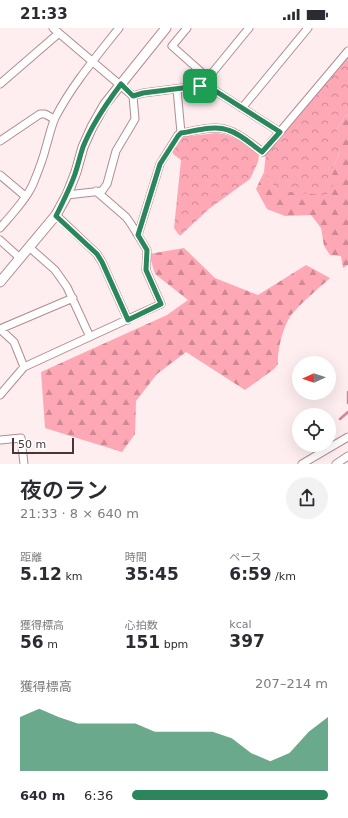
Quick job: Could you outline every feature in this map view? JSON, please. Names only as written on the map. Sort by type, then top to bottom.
[{"type":"street","points":[[53,28],[121,84],[133,96],[135,119],[116,150],[107,184],[102,190],[67,195]]},
{"type":"street","points":[[0,228],[32,186],[54,119],[72,88],[119,28]]},
{"type":"street","points":[[0,282],[56,216],[67,195],[76,172],[83,147],[105,104],[166,28]]},
{"type":"street","points":[[187,28],[172,46],[207,81],[242,108],[280,132]]},
{"type":"street","points":[[133,96],[176,89],[207,81],[249,28]]},
{"type":"street","points":[[242,108],[308,28]]},
{"type":"street","points":[[0,84],[59,33]]},
{"type":"street","points":[[138,235],[160,164],[181,133],[218,128],[228,129],[262,152],[348,51]]},
{"type":"street","points":[[176,89],[181,133]]},
{"type":"street","points":[[0,141],[40,114],[45,114],[54,119]]},
{"type":"street","points":[[0,175],[25,196]]},
{"type":"street","points":[[0,395],[24,367],[161,304],[146,270],[147,250],[126,217],[96,191]]},
{"type":"street","points":[[56,216],[97,254],[128,320]]},
{"type":"street","points":[[0,240],[20,258]]},
{"type":"street","points":[[30,247],[55,270],[73,298],[90,337]]},
{"type":"street","points":[[24,367],[14,342],[0,329],[73,298]]},
{"type":"street","points":[[302,464],[348,437]]},
{"type":"street","points":[[0,440],[22,438],[24,464]]},
{"type":"street","points":[[336,464],[348,456]]},
{"type":"green space","points":[[348,56],[348,114],[344,117],[337,129],[341,147],[332,169],[333,192],[323,195],[277,191],[264,172],[266,153]]},
{"type":"green space","points":[[348,114],[348,265],[343,268],[341,256],[330,255],[324,246],[321,228],[311,215],[285,216],[267,209],[256,189],[264,172],[277,191],[332,169],[338,158],[340,150],[337,129],[344,117]]},
{"type":"green space","points":[[216,133],[234,137],[244,143],[259,154],[258,162],[250,179],[210,208],[181,235],[179,235],[174,228],[181,160],[173,154],[173,151],[182,137]]},
{"type":"green space","points":[[184,248],[215,278],[258,295],[306,265],[330,278],[292,314],[281,338],[278,352],[278,364],[274,369],[245,390],[186,352],[157,374],[136,401],[135,434],[122,452],[45,428],[41,372],[167,315],[188,300],[155,274],[149,254]]},
{"type":"waterway","points":[[348,392],[348,403]]},
{"type":"waterway","points":[[340,419],[348,412]]},
{"type":"route","points":[[121,84],[133,96],[143,93],[200,86],[206,85],[213,88],[280,132],[262,152],[228,129],[218,128],[181,133],[178,136],[160,164],[138,235],[147,250],[146,270],[161,304],[128,320],[97,254],[56,216],[67,195],[76,172],[83,147],[92,127],[105,104],[121,84]]}]
